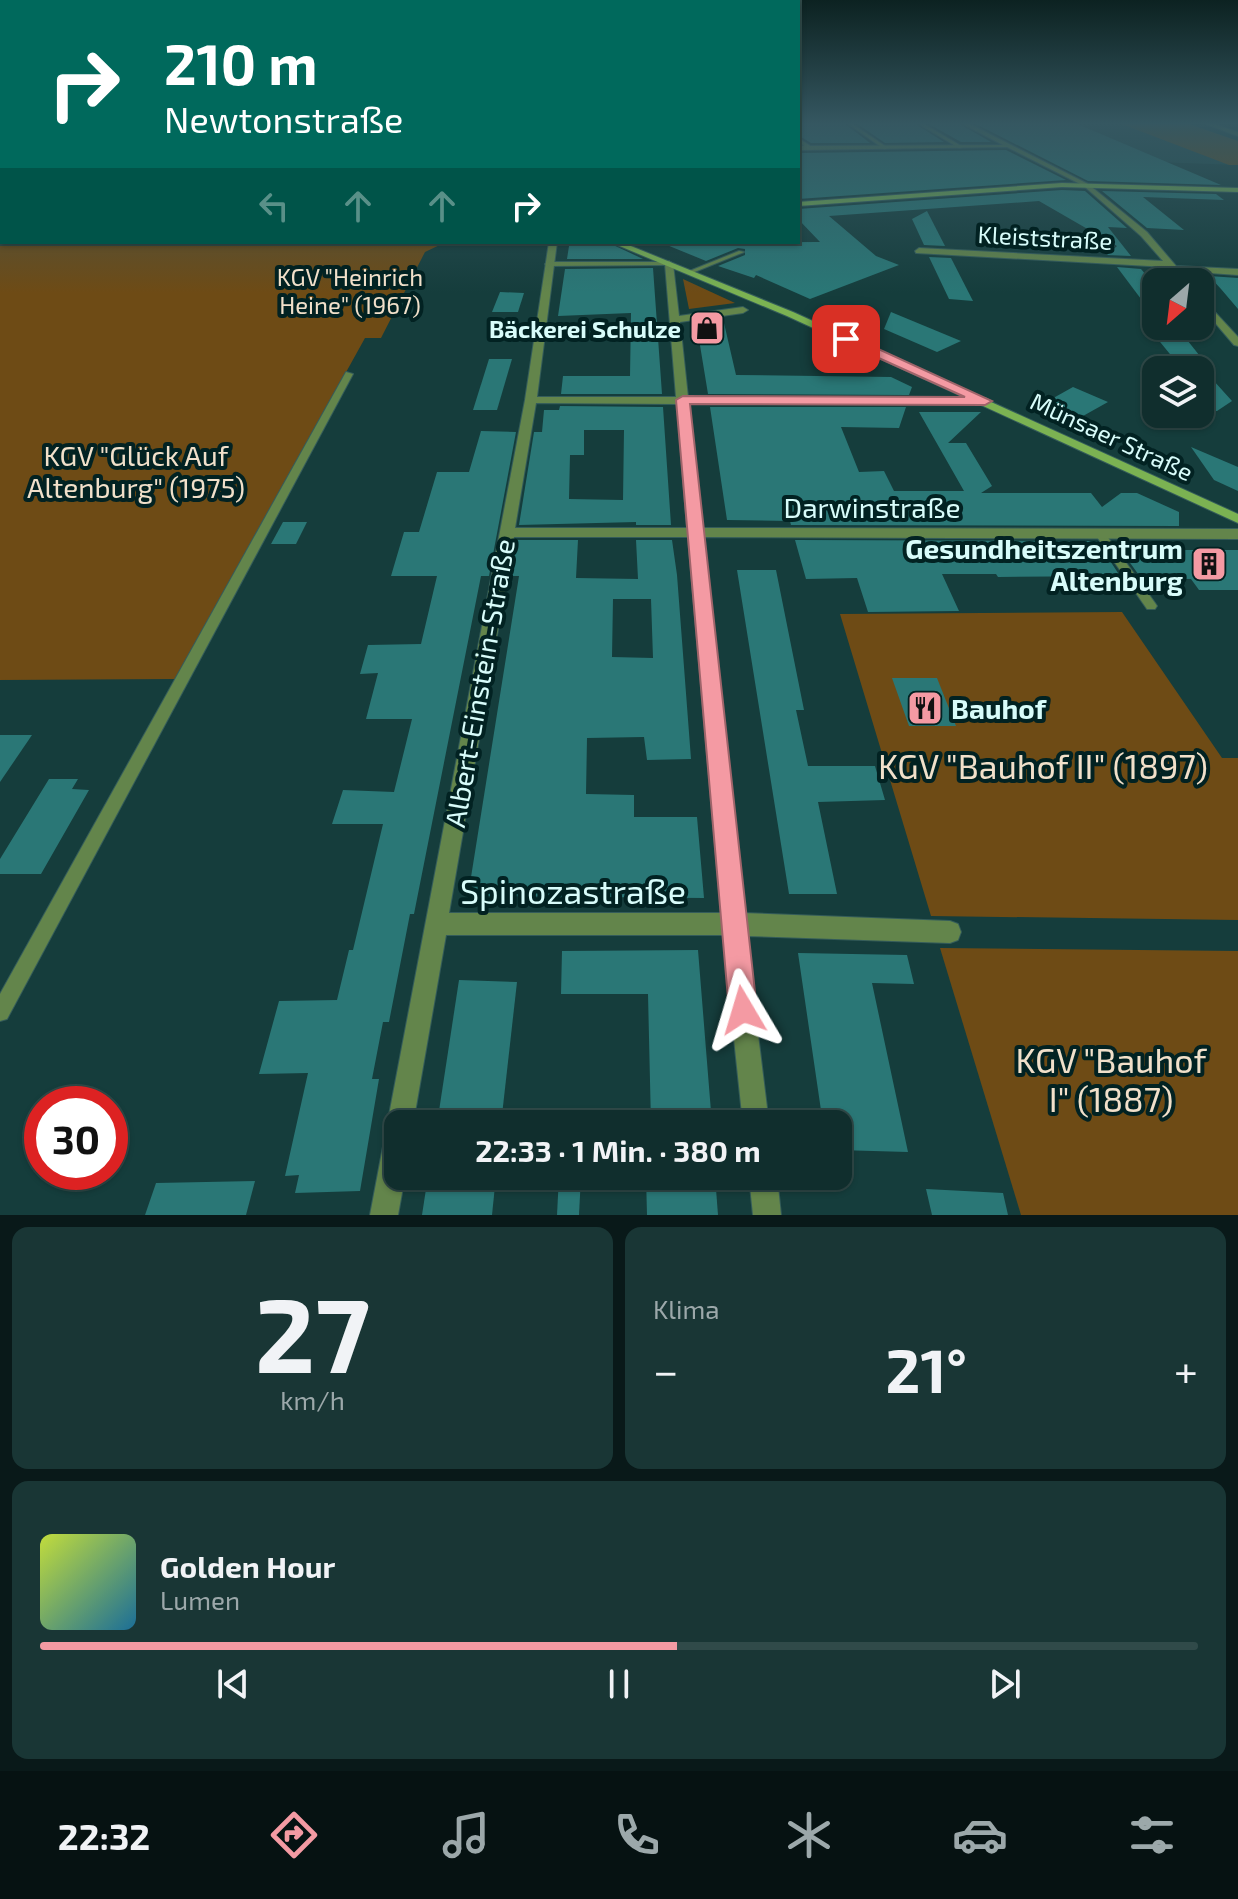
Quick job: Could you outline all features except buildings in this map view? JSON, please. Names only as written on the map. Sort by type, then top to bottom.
[{"type":"street","points":[[1075,180],[1086,185],[1144,234],[1171,266]]},
{"type":"street","points":[[800,204],[1086,185],[1238,190]]},
{"type":"street","name":"Albert-Einstein-Straße","points":[[402,1110],[531,400],[553,244]]},
{"type":"street","name":"Münsaer Straße","points":[[619,244],[985,401],[1238,519]]},
{"type":"street","name":"Kleiststraße","points":[[919,251],[1238,272]]},
{"type":"street","points":[[669,264],[733,924],[754,1110]]},
{"type":"street","points":[[674,320],[743,310]]},
{"type":"street","points":[[1214,315],[1238,343]]},
{"type":"street","points":[[531,400],[985,401]]},
{"type":"street","name":"Darwinstraße","points":[[507,532],[1238,534]]},
{"type":"street","name":"Spinozastraße","points":[[435,924],[733,924],[950,932]]},
{"type":"street","points":[[384,1215],[388,1190]]},
{"type":"street","points":[[764,1190],[767,1215]]},
{"type":"lane","points":[[690,272],[741,252]]},
{"type":"lane","points":[[548,264],[669,264]]},
{"type":"lane","points":[[0,1012],[349,374]]},
{"type":"lane","points":[[1100,534],[1151,606]]},
{"type":"green space","name":"KGV \"Glück Auf Altenburg\" (1975)","points":[[0,244],[442,244],[425,252],[381,338],[365,338],[176,679],[0,680]]},
{"type":"green space","points":[[683,279],[735,303],[689,309]]},
{"type":"green space","name":"KGV \"Bauhof II\" (1897)","points":[[1122,612],[1222,758],[1238,758],[1238,920],[931,916],[840,614]]},
{"type":"green space","name":"KGV \"Bauhof I\" (1887)","points":[[940,948],[1238,951],[1238,1215],[1021,1215]]},
{"type":"place","name":"Bäckerei Schulze","points":[[707,328]]},
{"type":"place","name":"Gesundheitszentrum Altenburg","points":[[1209,564]]},
{"type":"place","name":"Bauhof","points":[[925,708]]},
{"type":"route","points":[[743,1010],[683,400],[985,401],[846,339]]},
{"type":"park label","name":"KGV \"Heinrich Heine\" (1967)","points":[[350,290]]}]
